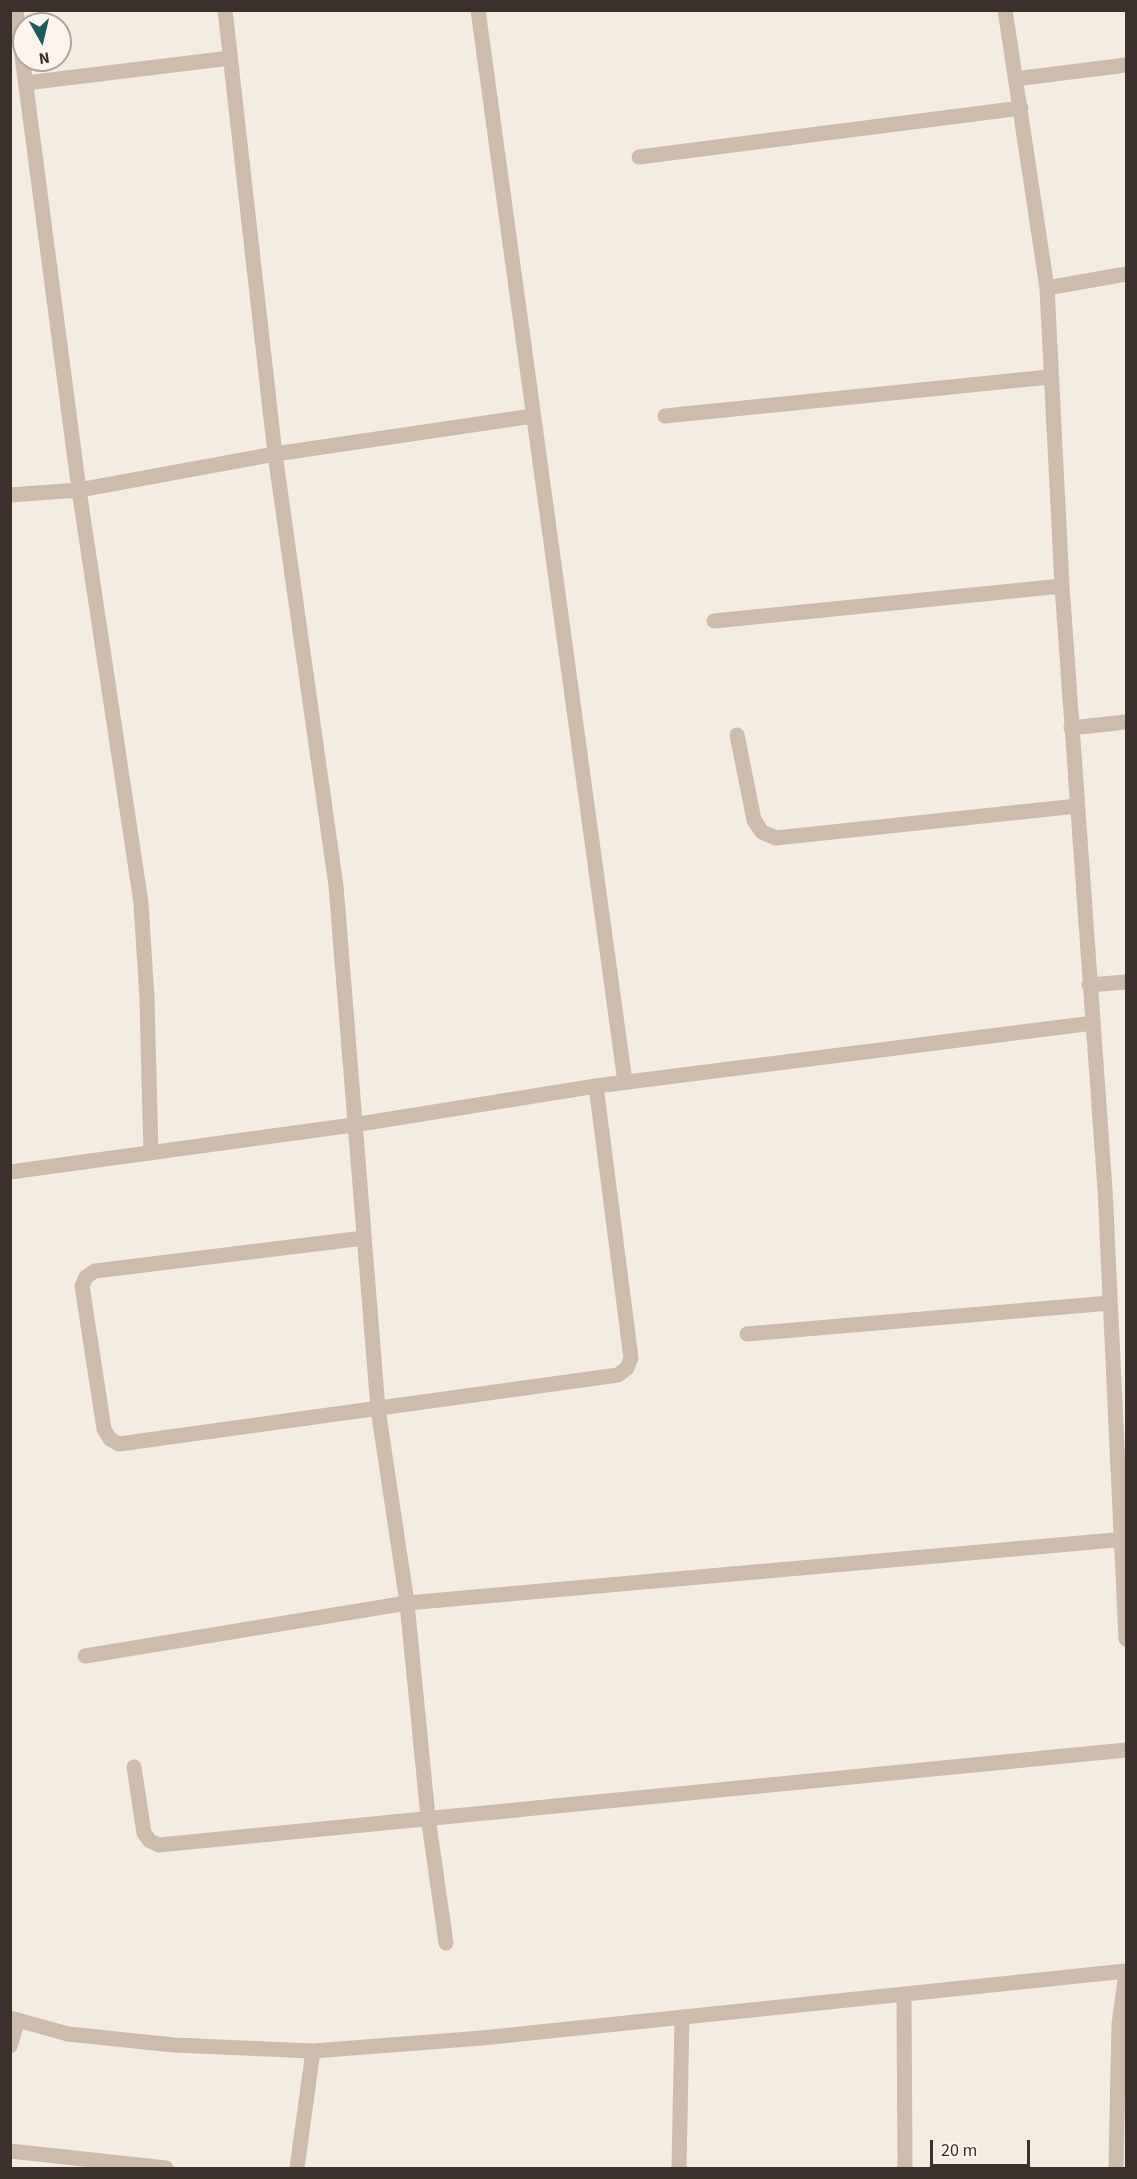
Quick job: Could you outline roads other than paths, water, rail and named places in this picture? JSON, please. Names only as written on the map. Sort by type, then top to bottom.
[{"type":"street","points":[[16,10],[79,490],[141,903],[152,1153]]},
{"type":"street","points":[[225,10],[275,454],[336,886],[353,1125],[378,1409],[407,1603],[428,1818],[446,1943]]},
{"type":"street","points":[[478,10],[625,1082]]},
{"type":"street","points":[[1005,10],[1047,288],[1049,377],[1110,1303],[1119,1342],[1126,1639]]},
{"type":"street","points":[[26,83],[230,58]]},
{"type":"street","points":[[1015,79],[1126,65]]},
{"type":"street","points":[[639,157],[1021,108]]},
{"type":"street","points":[[1047,288],[1126,274]]},
{"type":"street","points":[[665,416],[1049,377]]},
{"type":"street","points":[[10,495],[79,490],[275,454],[533,416]]},
{"type":"street","points":[[714,621],[1062,586]]},
{"type":"street","points":[[1071,728],[1126,722]]},
{"type":"street","points":[[737,735],[754,820],[762,832],[776,838],[1077,806]]},
{"type":"street","points":[[1089,985],[1126,982]]},
{"type":"street","points":[[10,1172],[353,1125],[625,1082],[1093,1023]]},
{"type":"street","points":[[364,1238],[95,1270],[86,1277],[82,1286],[104,1429],[110,1439],[119,1444],[618,1375],[627,1368],[631,1358],[596,1086]]},
{"type":"street","points":[[747,1334],[1110,1303]]},
{"type":"street","points":[[85,1656],[407,1603],[1124,1539]]},
{"type":"street","points":[[134,1767],[144,1833],[150,1841],[159,1845],[1126,1750]]},
{"type":"street","points":[[10,2046],[14,2019],[68,2034],[103,2038],[174,2045],[313,2051],[482,2038],[1126,1972],[1119,2024],[1116,2169]]},
{"type":"street","points":[[904,1994],[905,2169]]},
{"type":"street","points":[[679,2169],[682,2017]]},
{"type":"street","points":[[297,2169],[313,2051]]},
{"type":"street","points":[[10,2151],[166,2169]]}]
